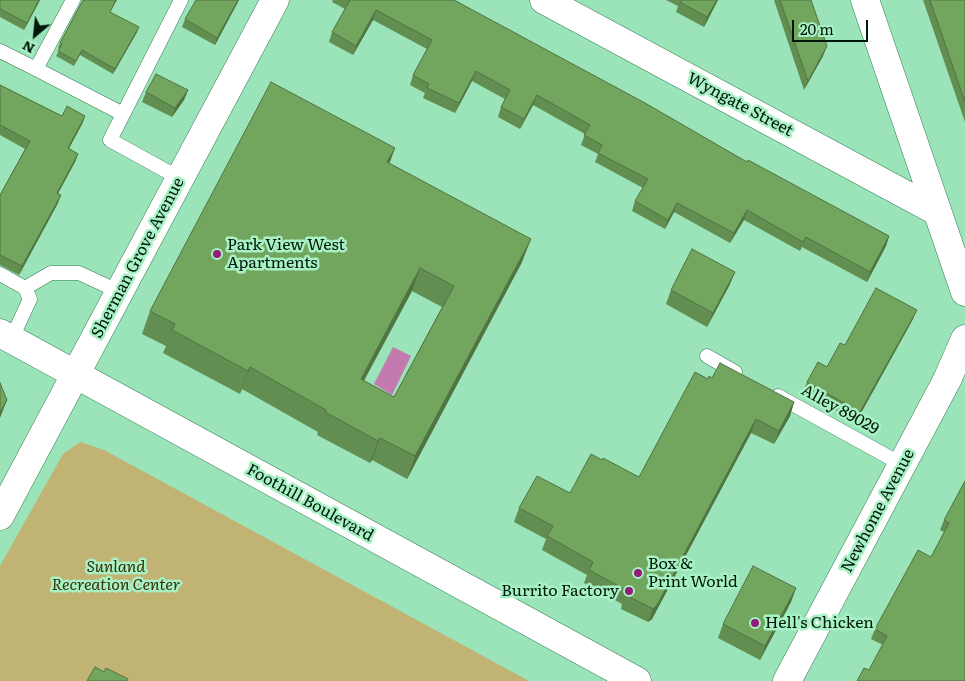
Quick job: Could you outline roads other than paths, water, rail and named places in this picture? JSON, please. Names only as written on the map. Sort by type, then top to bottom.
[{"type":"street","name":"Sherman Grove Avenue","points":[[0,516],[275,0]]},
{"type":"street","name":"Wyngate Street","points":[[544,0],[936,211]]},
{"type":"street","points":[[865,0],[936,211],[960,260],[965,292]]},
{"type":"street","name":"Foothill Boulevard","points":[[6,336],[629,678]]},
{"type":"street","name":"Newhome Avenue","points":[[787,681],[903,465],[957,360],[965,339]]},
{"type":"lane","points":[[36,69],[74,0]]},
{"type":"lane","points":[[181,0],[110,140],[181,179]]},
{"type":"lane","points":[[0,51],[123,114]]},
{"type":"lane","points":[[25,288],[51,273],[79,273],[120,292]]},
{"type":"lane","points":[[0,274],[25,288],[30,299],[6,336]]},
{"type":"lane","points":[[708,356],[748,380]]},
{"type":"lane","name":"Alley 89029","points":[[765,389],[903,465]]},
{"type":"place","name":"Park View West Apartments","points":[[217,254]]},
{"type":"place","name":"Box & Print World","points":[[638,573]]},
{"type":"place","name":"Burrito Factory","points":[[629,591]]},
{"type":"place","name":"Hell's Chicken","points":[[755,623]]},
{"type":"park label","name":"Sunland Recreation Center","points":[[116,576]]}]
